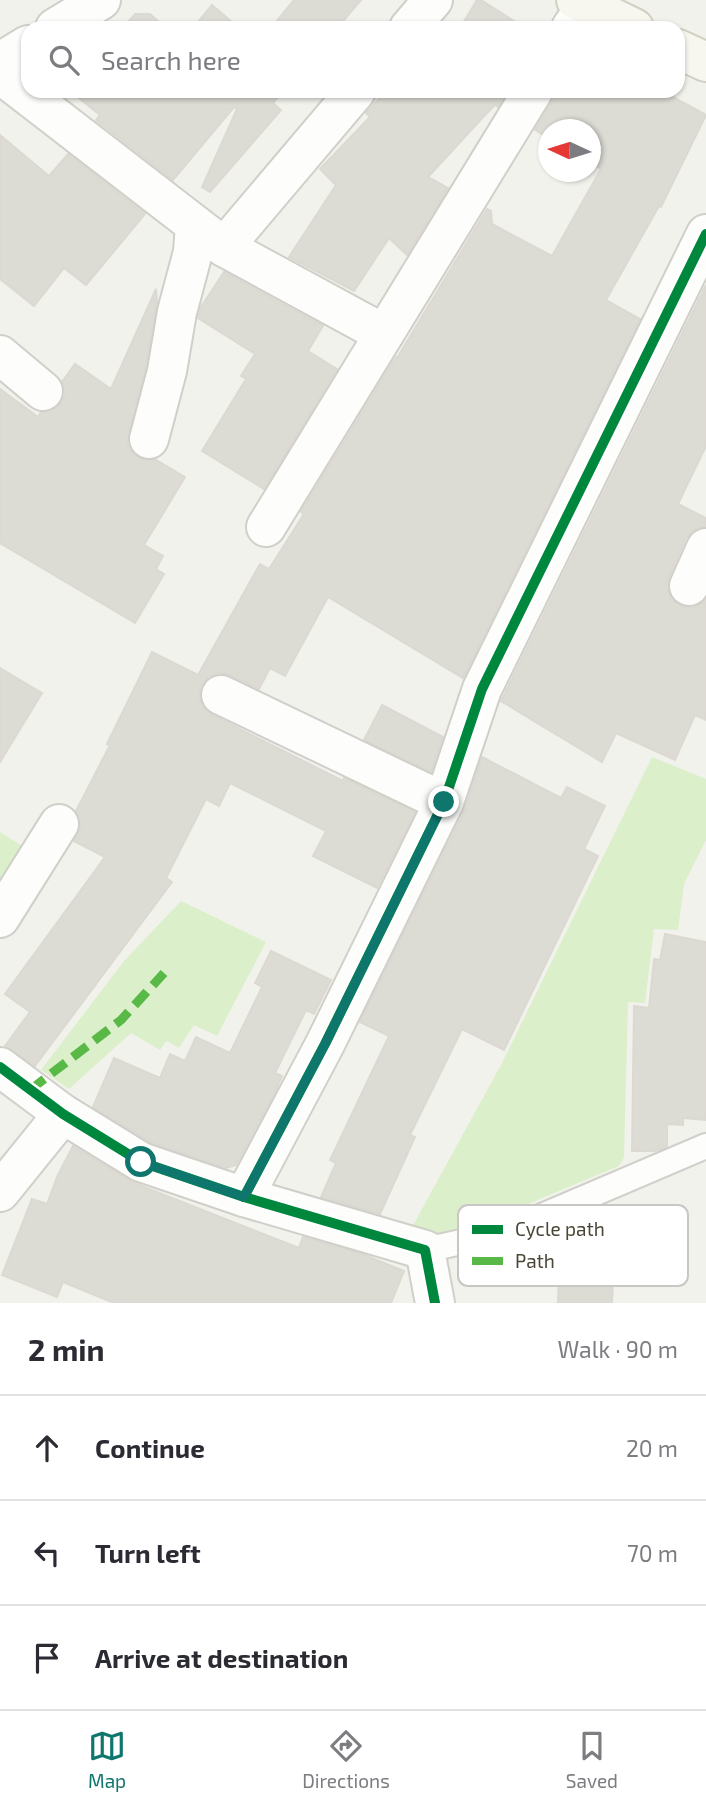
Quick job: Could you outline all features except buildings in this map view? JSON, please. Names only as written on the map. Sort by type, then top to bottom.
[{"type":"street","points":[[66,21],[101,0]]},
{"type":"street","points":[[415,21],[433,0]]},
{"type":"street","points":[[578,11],[611,21]]},
{"type":"street","points":[[0,62],[21,49]]},
{"type":"street","points":[[685,52],[706,62]]},
{"type":"street","points":[[0,74],[21,90]]},
{"type":"street","points":[[31,98],[210,236],[384,334]]},
{"type":"street","points":[[149,439],[167,371],[177,312],[194,252],[349,98]]},
{"type":"street","points":[[265,527],[529,98]]},
{"type":"street","points":[[244,1197],[325,1044],[444,802],[482,689],[706,234]]},
{"type":"street","points":[[0,355],[43,391]]},
{"type":"street","points":[[689,586],[706,548]]},
{"type":"street","points":[[221,695],[444,802]]},
{"type":"street","points":[[0,918],[59,824]]},
{"type":"street","points":[[0,1067],[63,1114],[141,1162],[244,1197],[425,1250],[435,1303]]},
{"type":"street","points":[[0,1192],[63,1114]]},
{"type":"lane","points":[[568,1205],[706,1146]]},
{"type":"lane","points":[[425,1250],[458,1243]]},
{"type":"green space","points":[[652,757],[706,779],[706,840],[684,884],[678,930],[654,929],[645,1003],[628,1002],[624,1157],[619,1166],[525,1205],[458,1205],[458,1232],[444,1234],[411,1229],[502,1063]]},
{"type":"green space","points":[[0,832],[29,850],[0,891]]},
{"type":"green space","points":[[181,901],[266,942],[217,1036],[194,1025],[179,1048],[166,1041],[160,1050],[131,1033],[69,1089],[41,1070],[124,961]]},
{"type":"marked path","points":[[30,1090],[121,1020],[164,973]]},
{"type":"cycle path","points":[[244,1197],[325,1044],[444,802],[482,689],[706,234]]},
{"type":"cycle path","points":[[0,1067],[63,1114],[141,1162],[244,1197],[425,1250],[435,1303]]},
{"type":"route","points":[[141,1162],[244,1197],[325,1044],[444,802]]}]
